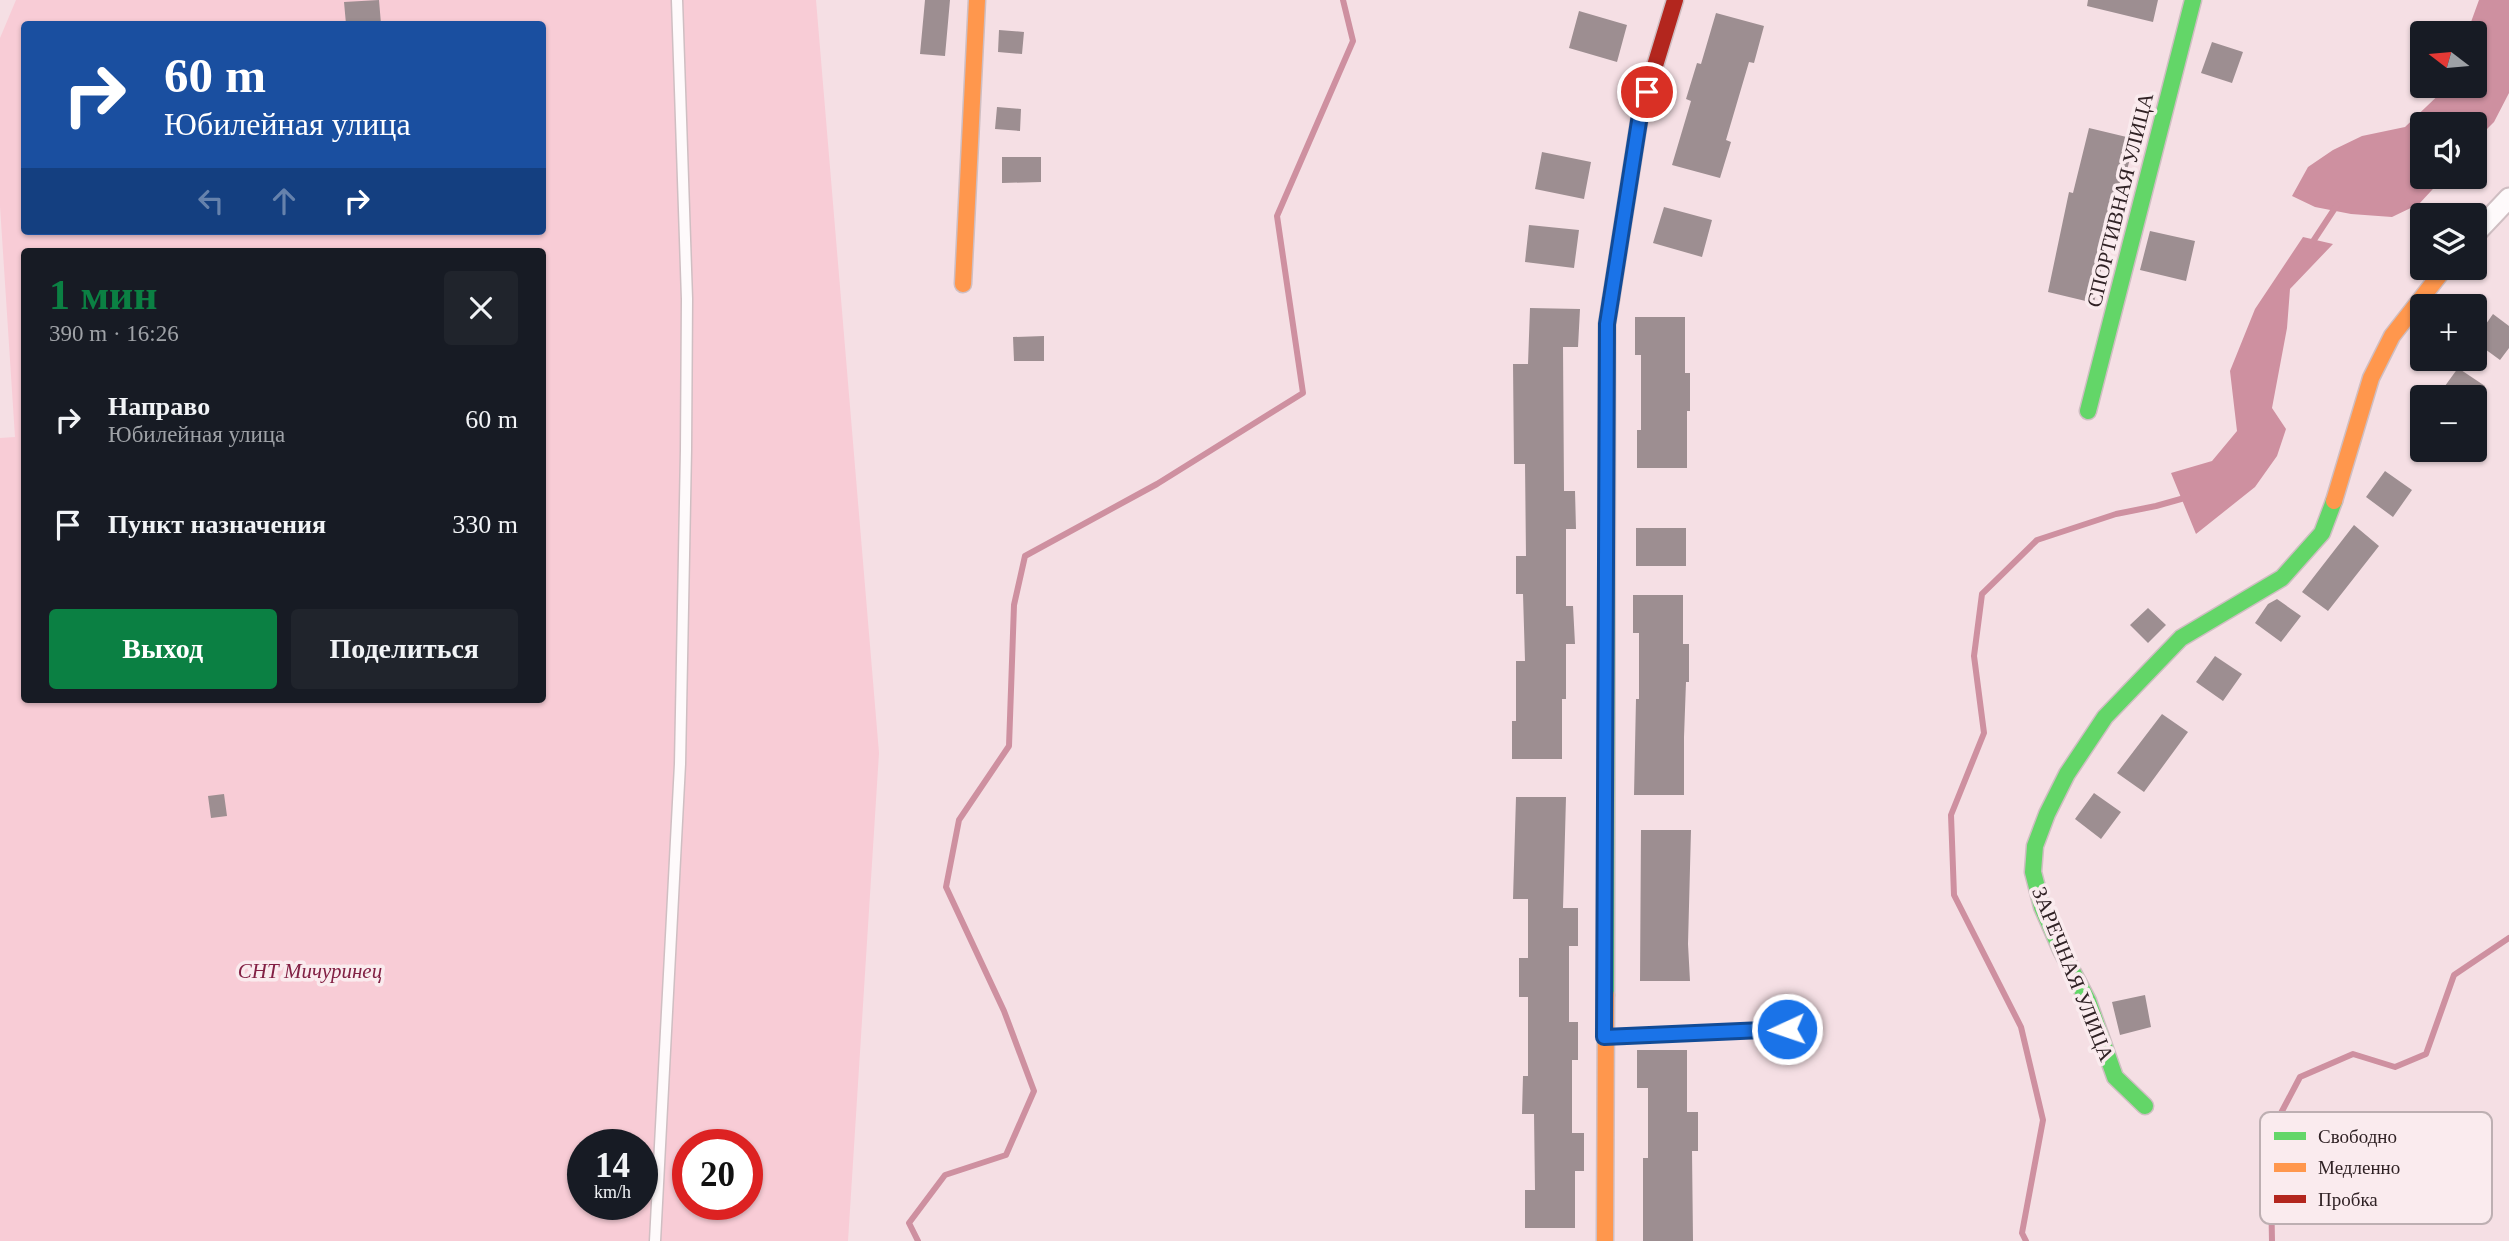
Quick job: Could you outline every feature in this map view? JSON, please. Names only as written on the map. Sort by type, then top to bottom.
[{"type":"street","points":[[962,284],[977,0]]},
{"type":"street","points":[[1605,1241],[1607,324],[1640,115],[1675,0]]},
{"type":"street","name":"СПОРТИВНАЯ УЛИЦА","points":[[2088,411],[2193,0]]},
{"type":"street","points":[[2487,221],[2509,198]]},
{"type":"street","name":"ЗАРЕЧНАЯ УЛИЦА","points":[[2145,1105],[2115,1077],[2088,1001],[2042,907],[2033,872],[2035,846],[2067,774],[2105,717],[2182,638],[2282,578],[2322,533],[2342,480],[2371,378],[2392,336],[2436,280]]},
{"type":"lane","points":[[654,1241],[680,764],[686,450],[687,299],[677,0]]},
{"type":"lane","points":[[1604,1037],[1787,1029]]},
{"type":"green space","name":"СНТ Мичуринец","points":[[16,0],[816,0],[879,753],[848,1241],[0,1241],[0,438],[15,437],[0,206],[0,38]]},
{"type":"shaded area","points":[[2479,0],[2509,0],[2509,93],[2494,122],[2487,129],[2487,112],[2421,112],[2435,98],[2487,98],[2487,21],[2471,21]]},
{"type":"shaded area","points":[[2410,122],[2410,189],[2433,189],[2420,203],[2410,203],[2410,208],[2392,217],[2351,214],[2315,207],[2292,196],[2308,167],[2333,150],[2362,136],[2405,127]]},
{"type":"shaded area","points":[[2303,237],[2333,244],[2290,289],[2287,328],[2272,408],[2286,429],[2277,456],[2255,487],[2196,534],[2171,473],[2212,461],[2237,431],[2230,371],[2255,309]]},
{"type":"building","points":[[379,0],[381,21],[346,21],[344,2]]},
{"type":"building","points":[[925,0],[950,0],[945,56],[920,54]]},
{"type":"building","points":[[2088,0],[2158,0],[2153,22],[2087,6]]},
{"type":"building","points":[[1579,11],[1627,25],[1617,62],[1569,48]]},
{"type":"building","points":[[1716,13],[1764,26],[1754,63],[1749,62],[1726,140],[1731,142],[1720,178],[1672,165],[1691,101],[1686,99],[1697,63],[1701,64]]},
{"type":"building","points":[[999,30],[1024,32],[1022,54],[998,52]]},
{"type":"building","points":[[2212,42],[2243,52],[2232,83],[2201,73]]},
{"type":"building","points":[[997,107],[1021,109],[1020,131],[995,129]]},
{"type":"building","points":[[2089,128],[2135,139],[2125,178],[2121,177],[2094,303],[2048,292],[2069,192],[2073,193]]},
{"type":"building","points":[[1542,152],[1591,162],[1584,199],[1535,189]]},
{"type":"building","points":[[1002,157],[1041,157],[1041,182],[1002,183]]},
{"type":"building","points":[[1664,207],[1712,220],[1702,257],[1653,243]]},
{"type":"building","points":[[1529,225],[1579,230],[1574,268],[1525,262]]},
{"type":"building","points":[[2150,231],[2195,241],[2186,281],[2140,270]]},
{"type":"building","points":[[1530,308],[1580,309],[1578,347],[1563,347],[1564,491],[1575,491],[1576,529],[1566,529],[1566,606],[1573,606],[1575,644],[1566,644],[1562,759],[1512,759],[1512,721],[1516,721],[1516,661],[1525,661],[1523,594],[1516,594],[1516,556],[1526,556],[1525,464],[1514,464],[1513,364],[1528,364]]},
{"type":"building","points":[[2493,314],[2509,326],[2509,348],[2500,360],[2487,350],[2487,323]]},
{"type":"building","points":[[1635,317],[1685,317],[1685,373],[1690,373],[1687,468],[1637,468],[1637,430],[1641,430],[1641,355],[1635,355]]},
{"type":"building","points":[[1044,336],[1044,361],[1014,361],[1013,337]]},
{"type":"building","points":[[2456,371],[2462,371],[2484,385],[2446,385]]},
{"type":"building","points":[[2385,471],[2412,490],[2393,517],[2366,497]]},
{"type":"building","points":[[2354,525],[2379,546],[2328,611],[2302,592]]},
{"type":"building","points":[[1636,528],[1686,528],[1686,566],[1636,566]]},
{"type":"building","points":[[1633,595],[1683,595],[1683,644],[1689,644],[1684,795],[1634,795],[1639,633],[1633,633]]},
{"type":"building","points":[[2277,599],[2301,616],[2281,642],[2255,623],[2268,604]]},
{"type":"building","points":[[2148,608],[2166,625],[2148,643],[2130,625]]},
{"type":"building","points":[[2215,656],[2242,674],[2223,701],[2196,682]]},
{"type":"building","points":[[2162,714],[2188,732],[2144,792],[2117,773]]},
{"type":"building","points":[[2094,793],[2121,812],[2101,839],[2075,819]]},
{"type":"building","points":[[224,794],[227,816],[211,818],[208,796]]},
{"type":"building","points":[[1516,797],[1566,797],[1563,908],[1578,908],[1578,946],[1569,946],[1569,1022],[1578,1022],[1578,1060],[1572,1060],[1572,1133],[1584,1133],[1584,1171],[1575,1171],[1575,1228],[1525,1228],[1525,1190],[1535,1190],[1534,1114],[1522,1114],[1523,1076],[1528,1076],[1528,997],[1519,997],[1519,958],[1528,958],[1528,899],[1513,899]]},
{"type":"building","points":[[1641,830],[1691,830],[1688,944],[1690,981],[1640,981]]},
{"type":"building","points":[[2145,995],[2151,1027],[2120,1035],[2112,1002]]},
{"type":"building","points":[[1637,1050],[1687,1050],[1687,1112],[1698,1112],[1698,1151],[1692,1151],[1693,1241],[1643,1241],[1643,1158],[1648,1158],[1648,1088],[1637,1088]]},
{"type":"waterway","points":[[918,1241],[909,1223],[945,1175],[1006,1155],[1034,1091],[1004,1011],[946,887],[959,820],[1009,746],[1014,605],[1025,556],[1157,484],[1303,393],[1277,216],[1353,41],[1343,0]]},
{"type":"waterway","points":[[2310,246],[2337,205]]},
{"type":"waterway","points":[[2026,1241],[2022,1233],[2043,1120],[2021,1027],[1954,895],[1951,815],[1984,733],[1974,656],[1982,594],[2037,540],[2116,514],[2188,497]]},
{"type":"waterway","points":[[2282,1112],[2300,1077],[2353,1054],[2395,1067],[2426,1054],[2454,975],[2509,938]]},
{"type":"waterway","points":[[2272,1224],[2272,1241]]},
{"type":"traffic: fast","points":[[2088,411],[2193,0]]},
{"type":"traffic: fast","points":[[1606,995],[1607,324],[1611,299]]},
{"type":"traffic: fast","points":[[2145,1106],[2115,1077],[2088,1001],[2042,907],[2033,872],[2035,846],[2067,774],[2105,717],[2181,638],[2282,578],[2322,533],[2334,501]]},
{"type":"traffic: slow","points":[[963,284],[977,0]]},
{"type":"traffic: slow","points":[[2334,501],[2371,378],[2392,336],[2436,280]]},
{"type":"traffic: slow","points":[[1605,1241],[1606,995]]},
{"type":"traffic: jam","points":[[1611,299],[1640,115],[1675,0]]},
{"type":"route","points":[[1647,92],[1640,115],[1607,324],[1604,1037],[1787,1029]]}]
